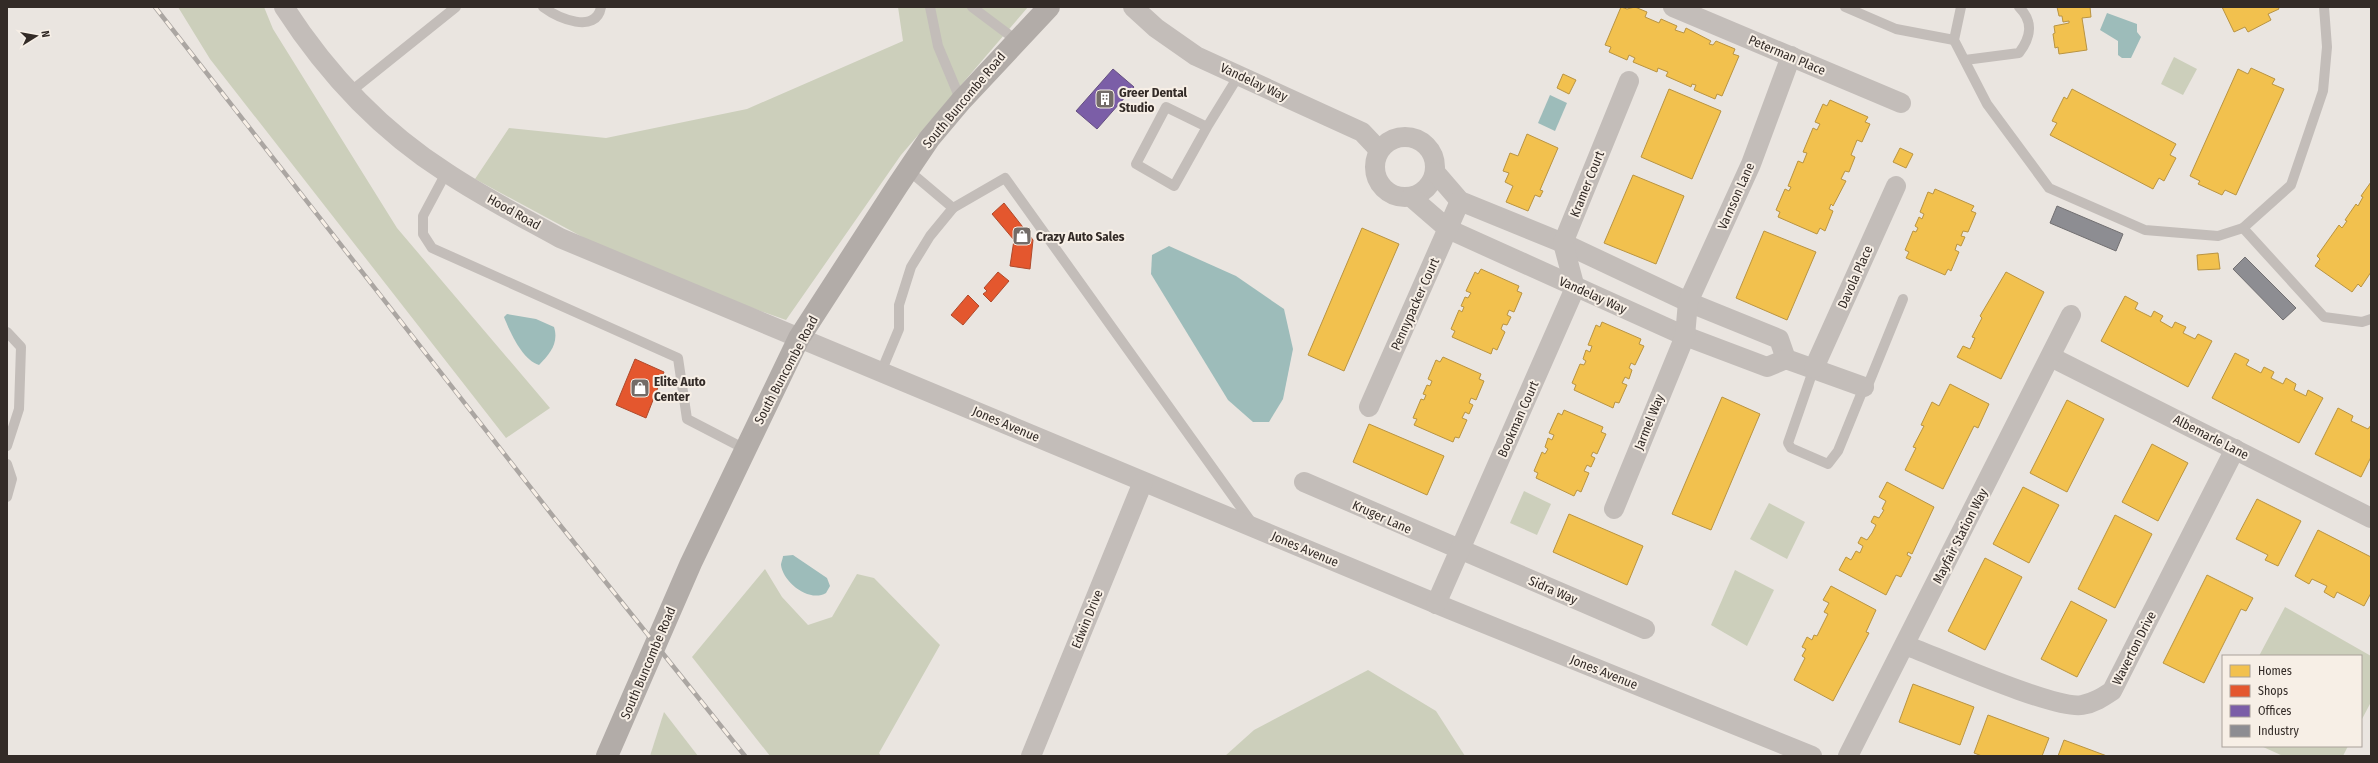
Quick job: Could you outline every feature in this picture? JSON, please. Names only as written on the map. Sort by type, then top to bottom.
[{"type":"main road","name":"South Buncombe Road","points":[[607,756],[692,563],[799,338],[929,139],[961,100],[1048,7]]},
{"type":"street","name":"Hood Road","points":[[284,7],[300,32],[350,92],[396,135],[446,173],[560,238],[799,338]]},
{"type":"street","name":"Vandelay Way","points":[[1133,7],[1156,28],[1196,56],[1362,132],[1379,150]]},
{"type":"street","name":"Peterman Place","points":[[1673,7],[1901,103]]},
{"type":"street","name":"Varnson Lane","points":[[1685,336],[1688,302],[1751,164],[1791,56]]},
{"type":"street","name":"Kramer Court","points":[[1563,243],[1629,81]]},
{"type":"street","points":[[1406,137],[1416,139],[1425,144],[1431,152],[1435,162],[1435,172],[1426,188],[1411,197],[1391,194],[1382,188],[1377,179],[1374,169],[1375,159],[1379,150],[1386,143],[1396,138],[1406,137]]},
{"type":"street","points":[[1435,172],[1460,201],[1563,243],[1688,302],[1779,339],[1786,358],[1864,387]]},
{"type":"street","name":"Davola Place","points":[[1814,368],[1896,186]]},
{"type":"street","name":"Vandelay Way","points":[[1411,197],[1448,229],[1575,288],[1685,336],[1767,367],[1786,358]]},
{"type":"street","name":"Pennypacker Court","points":[[1369,407],[1460,201]]},
{"type":"street","points":[[1563,243],[1575,288]]},
{"type":"street","name":"Bookman Court","points":[[1436,604],[1461,551],[1575,288]]},
{"type":"street","name":"Mayfair Station Way","points":[[1848,756],[2071,315]]},
{"type":"street","name":"Jarmel Way","points":[[1614,509],[1685,336]]},
{"type":"street","name":"Jones Avenue","points":[[799,338],[1436,604],[1812,756]]},
{"type":"street","name":"Albemarle Lane","points":[[2051,357],[2371,518]]},
{"type":"street","name":"Waverton Drive","points":[[1905,645],[2047,700],[2081,706],[2100,700],[2112,691],[2235,449]]},
{"type":"street","name":"Edwin Drive","points":[[1031,756],[1143,482]]},
{"type":"street","name":"Kruger Lane","points":[[1304,482],[1461,551]]},
{"type":"street","name":"Sidra Way","points":[[1461,551],[1644,629]]},
{"type":"lane","points":[[350,92],[456,7]]},
{"type":"lane","points":[[543,7],[554,15],[574,22],[591,21],[600,13],[601,7]]},
{"type":"lane","points":[[930,7],[938,46],[961,100]]},
{"type":"lane","points":[[972,7],[1016,40]]},
{"type":"lane","points":[[1846,7],[1896,29],[1954,40]]},
{"type":"lane","points":[[1963,7],[1954,40],[1987,104],[2049,188],[2145,230],[2218,236],[2242,228],[2291,185],[2323,91],[2327,47],[2324,7]]},
{"type":"lane","points":[[1965,60],[2019,53],[2027,42],[2030,30],[2027,15],[2019,7]]},
{"type":"lane","points":[[1207,127],[1166,107],[1136,164],[1174,186],[1207,127],[1239,75]]},
{"type":"lane","points":[[908,170],[953,208]]},
{"type":"lane","points":[[446,173],[423,216],[422,234],[432,248],[678,358],[687,419],[745,449]]},
{"type":"lane","points":[[881,372],[899,329],[899,305],[911,267],[930,236],[953,208],[1005,178],[1256,528]]},
{"type":"lane","points":[[2242,228],[2324,317],[2362,322],[2371,319]]},
{"type":"lane","points":[[1814,368],[1788,443],[1791,448],[1828,464],[1833,460],[1838,451],[1864,387],[1868,385],[1903,299]]},
{"type":"lane","points":[[7,332],[20,346],[19,409],[7,446]]},
{"type":"lane","points":[[7,464],[12,479],[7,497]]},
{"type":"green space","points":[[178,7],[264,7],[273,29],[397,228],[550,408],[506,438],[210,59]]},
{"type":"green space","points":[[898,7],[1028,7],[901,155],[786,320],[640,268],[475,179],[509,128],[606,138],[747,109],[903,41]]},
{"type":"green space","points":[[2174,57],[2197,69],[2183,95],[2161,84]]},
{"type":"green space","points":[[1524,491],[1551,504],[1537,535],[1510,523]]},
{"type":"green space","points":[[1769,503],[1805,522],[1787,559],[1750,539]]},
{"type":"green space","points":[[765,569],[782,597],[808,625],[832,617],[857,574],[874,578],[940,645],[879,753],[881,756],[770,756],[692,657]]},
{"type":"green space","points":[[1735,570],[1774,590],[1747,646],[1711,625]]},
{"type":"green space","points":[[2285,607],[2371,656],[2371,702],[2362,719],[2362,655],[2260,655]]},
{"type":"green space","points":[[1368,670],[1436,711],[1465,756],[1225,756],[1254,730]]},
{"type":"green space","points":[[664,712],[698,756],[650,756]]},
{"type":"green space","points":[[2263,747],[2348,747],[2343,756],[2283,756]]},
{"type":"water","points":[[2107,13],[2137,24],[2137,32],[2141,37],[2131,58],[2122,58],[2118,55],[2118,41],[2100,30]]},
{"type":"water","points":[[1550,95],[1567,103],[1555,131],[1538,123]]},
{"type":"water","points":[[1169,246],[1236,276],[1284,309],[1293,349],[1283,399],[1269,422],[1253,422],[1228,400],[1151,274],[1152,255]]},
{"type":"water","points":[[507,314],[536,319],[554,327],[554,343],[547,357],[539,365],[527,358],[517,345],[504,317]]},
{"type":"water","points":[[793,555],[827,578],[830,586],[826,593],[812,595],[805,593],[786,578],[781,565],[783,556]]},
{"type":"building: Homes","points":[[1621,7],[1627,9],[1635,7],[1647,12],[1645,17],[1659,23],[1661,19],[1677,26],[1675,30],[1684,33],[1686,28],[1711,41],[1709,44],[1713,45],[1716,41],[1735,49],[1733,54],[1739,56],[1722,96],[1717,94],[1715,99],[1694,90],[1696,85],[1692,84],[1691,87],[1666,76],[1668,72],[1658,68],[1657,72],[1633,62],[1635,58],[1629,55],[1627,60],[1609,52],[1611,47],[1605,45]]},
{"type":"building: Homes","points":[[2057,7],[2090,7],[2091,17],[2082,18],[2087,50],[2059,54],[2058,47],[2055,48],[2053,34],[2055,33],[2054,26],[2069,23],[2069,21],[2063,22],[2062,16],[2059,16]]},
{"type":"building: Homes","points":[[2222,7],[2278,7],[2279,9],[2268,14],[2271,20],[2248,32],[2245,27],[2234,32]]},
{"type":"building: Homes","points":[[2251,68],[2275,79],[2272,84],[2284,89],[2236,195],[2225,190],[2222,195],[2198,184],[2200,181],[2190,176],[2238,69],[2248,74]]},
{"type":"building: Homes","points":[[1563,74],[1576,80],[1569,94],[1557,88]]},
{"type":"building: Homes","points":[[1669,89],[1721,111],[1692,179],[1641,157]]},
{"type":"building: Homes","points":[[2072,89],[2176,144],[2170,155],[2176,158],[2164,181],[2159,178],[2153,189],[2050,135],[2057,123],[2052,121],[2064,97],[2067,99]]},
{"type":"building: Homes","points":[[1830,100],[1868,117],[1865,122],[1870,124],[1862,142],[1857,140],[1851,155],[1855,157],[1849,172],[1845,171],[1841,179],[1846,181],[1833,206],[1831,204],[1829,209],[1833,211],[1825,231],[1820,228],[1817,234],[1778,217],[1780,212],[1776,210],[1785,189],[1789,191],[1791,187],[1788,186],[1798,161],[1803,163],[1807,153],[1803,152],[1813,128],[1817,130],[1820,124],[1815,122],[1823,104],[1827,106]]},
{"type":"building: Homes","points":[[1527,134],[1558,148],[1540,190],[1543,191],[1540,197],[1535,195],[1528,211],[1506,202],[1513,186],[1505,182],[1509,173],[1503,171],[1510,153],[1518,156]]},
{"type":"building: Homes","points":[[1900,148],[1913,154],[1906,168],[1893,162]]},
{"type":"building: Homes","points":[[1633,175],[1684,196],[1656,264],[1604,243]]},
{"type":"building: Homes","points":[[2371,182],[2371,272],[2361,287],[2358,284],[2352,292],[2315,266],[2320,259],[2317,256],[2339,225],[2342,228],[2347,221],[2345,220],[2356,204],[2358,206],[2363,197],[2361,196]]},
{"type":"building: Homes","points":[[1935,189],[1974,206],[1971,211],[1976,213],[1968,232],[1963,231],[1961,236],[1965,237],[1961,246],[1957,244],[1955,250],[1959,252],[1951,271],[1948,269],[1945,275],[1906,258],[1909,252],[1905,250],[1913,231],[1916,232],[1918,228],[1915,226],[1919,217],[1922,219],[1924,214],[1920,212],[1928,192],[1933,194]]},
{"type":"building: Homes","points":[[1362,228],[1399,244],[1344,371],[1308,355]]},
{"type":"building: Homes","points":[[1764,231],[1816,252],[1787,320],[1736,298]]},
{"type":"building: Homes","points":[[2218,253],[2220,269],[2198,270],[2197,255]]},
{"type":"building: Homes","points":[[1481,269],[1519,286],[1517,291],[1522,293],[1514,312],[1509,310],[1507,315],[1511,317],[1507,325],[1503,324],[1501,329],[1505,332],[1497,350],[1493,348],[1491,354],[1452,337],[1455,331],[1451,329],[1459,310],[1462,312],[1464,307],[1461,306],[1465,297],[1468,298],[1471,293],[1466,291],[1475,272],[1478,274]]},
{"type":"building: Homes","points":[[2006,272],[2044,292],[2001,379],[1957,357],[1963,346],[1970,349],[1975,338],[1972,337],[1982,318],[1980,316]]},
{"type":"building: Homes","points":[[2125,296],[2138,303],[2135,309],[2151,317],[2154,311],[2163,316],[2160,321],[2172,328],[2175,322],[2186,327],[2183,333],[2195,339],[2198,334],[2212,341],[2188,387],[2101,341]]},
{"type":"building: Homes","points":[[1602,322],[1641,339],[1639,344],[1644,346],[1635,365],[1631,363],[1629,368],[1632,370],[1629,379],[1625,377],[1622,383],[1627,385],[1619,403],[1615,402],[1613,408],[1574,390],[1576,385],[1572,383],[1580,364],[1584,365],[1586,361],[1583,359],[1586,350],[1590,352],[1592,346],[1588,345],[1596,325],[1600,327]]},
{"type":"building: Homes","points":[[2235,353],[2249,360],[2246,365],[2261,373],[2264,367],[2274,372],[2271,378],[2283,384],[2286,378],[2296,384],[2294,390],[2306,396],[2308,390],[2323,398],[2299,443],[2212,398]]},
{"type":"building: Homes","points":[[1443,357],[1481,374],[1479,379],[1484,381],[1476,400],[1471,398],[1469,403],[1473,405],[1469,414],[1465,412],[1462,418],[1467,420],[1459,438],[1455,437],[1453,442],[1414,425],[1417,419],[1413,418],[1421,399],[1424,400],[1426,395],[1423,394],[1427,385],[1430,386],[1432,381],[1428,379],[1436,360],[1440,362]]},
{"type":"building: Homes","points":[[1950,384],[1989,404],[1978,428],[1974,426],[1943,489],[1905,470],[1916,448],[1913,447],[1924,426],[1921,425],[1932,402],[1939,406]]},
{"type":"building: Homes","points":[[1722,397],[1760,414],[1711,530],[1672,514]]},
{"type":"building: Homes","points":[[2067,400],[2104,419],[2067,492],[2030,473]]},
{"type":"building: Homes","points":[[2338,408],[2353,416],[2351,421],[2368,429],[2371,425],[2371,457],[2361,477],[2315,454]]},
{"type":"building: Homes","points":[[1564,410],[1603,427],[1601,432],[1606,434],[1597,454],[1593,452],[1591,456],[1595,458],[1591,467],[1587,465],[1584,471],[1589,473],[1581,492],[1577,490],[1574,496],[1536,478],[1538,473],[1534,471],[1542,452],[1545,454],[1548,449],[1545,447],[1548,438],[1552,440],[1554,435],[1549,433],[1558,413],[1562,415]]},
{"type":"building: Homes","points":[[1369,424],[1444,456],[1427,495],[1353,462]]},
{"type":"building: Homes","points":[[2152,444],[2188,463],[2158,521],[2122,502]]},
{"type":"building: Homes","points":[[1887,482],[1934,507],[1912,554],[1908,552],[1907,555],[1911,557],[1901,577],[1896,575],[1886,595],[1839,570],[1846,557],[1851,560],[1856,551],[1860,553],[1863,546],[1858,543],[1861,537],[1867,540],[1872,533],[1876,525],[1871,522],[1874,516],[1879,518],[1884,510],[1882,509],[1886,501],[1879,497]]},
{"type":"building: Homes","points":[[2023,487],[2059,505],[2029,563],[1993,544]]},
{"type":"building: Homes","points":[[2257,499],[2301,521],[2278,566],[2265,560],[2268,555],[2236,539]]},
{"type":"building: Homes","points":[[1569,514],[1643,546],[1627,585],[1553,552]]},
{"type":"building: Homes","points":[[2115,515],[2152,534],[2115,608],[2078,589]]},
{"type":"building: Homes","points":[[2318,530],[2371,557],[2371,593],[2364,606],[2337,592],[2334,598],[2324,592],[2327,586],[2312,579],[2309,584],[2295,576]]},
{"type":"building: Homes","points":[[1985,558],[2022,577],[1985,650],[1948,631]]},
{"type":"building: Homes","points":[[2207,575],[2253,598],[2246,611],[2241,609],[2204,683],[2163,663]]},
{"type":"building: Homes","points":[[1831,586],[1876,610],[1866,632],[1869,633],[1833,701],[1794,680],[1805,658],[1802,656],[1806,649],[1802,647],[1807,637],[1812,640],[1814,635],[1817,636],[1828,614],[1824,612],[1829,603],[1823,600]]},
{"type":"building: Homes","points":[[2071,601],[2107,620],[2077,677],[2041,659]]},
{"type":"building: Homes","points":[[1913,684],[1974,707],[1960,745],[1899,722]]},
{"type":"building: Homes","points":[[1988,715],[2049,738],[2042,756],[1982,756],[1974,753]]},
{"type":"building: Homes","points":[[2064,740],[2107,756],[2058,756]]},
{"type":"building: Shops","points":[[1004,203],[1033,240],[1030,269],[1010,266],[1014,240],[992,214]]},
{"type":"building: Shops","points":[[998,272],[1009,281],[991,302],[983,294],[987,291],[984,288]]},
{"type":"building: Shops","points":[[968,295],[979,306],[963,325],[951,315]]},
{"type":"building: Shops","name":"Elite Auto Center","points":[[635,359],[664,372],[646,418],[616,405]]},
{"type":"building: Offices","name":"Greer Dental Studio","points":[[1113,69],[1134,87],[1097,129],[1076,111]]},
{"type":"building: Industry","points":[[2057,206],[2123,234],[2116,251],[2050,223]]},
{"type":"building: Industry","points":[[2245,257],[2296,308],[2283,320],[2233,269]]},
{"type":"railway","points":[[155,7],[556,520],[745,756]]},
{"type":"place","name":"Greer Dental Studio","points":[[1105,99]]},
{"type":"place","name":"Crazy Auto Sales","points":[[1022,236]]},
{"type":"place","name":"Elite Auto Center","points":[[640,388]]}]
